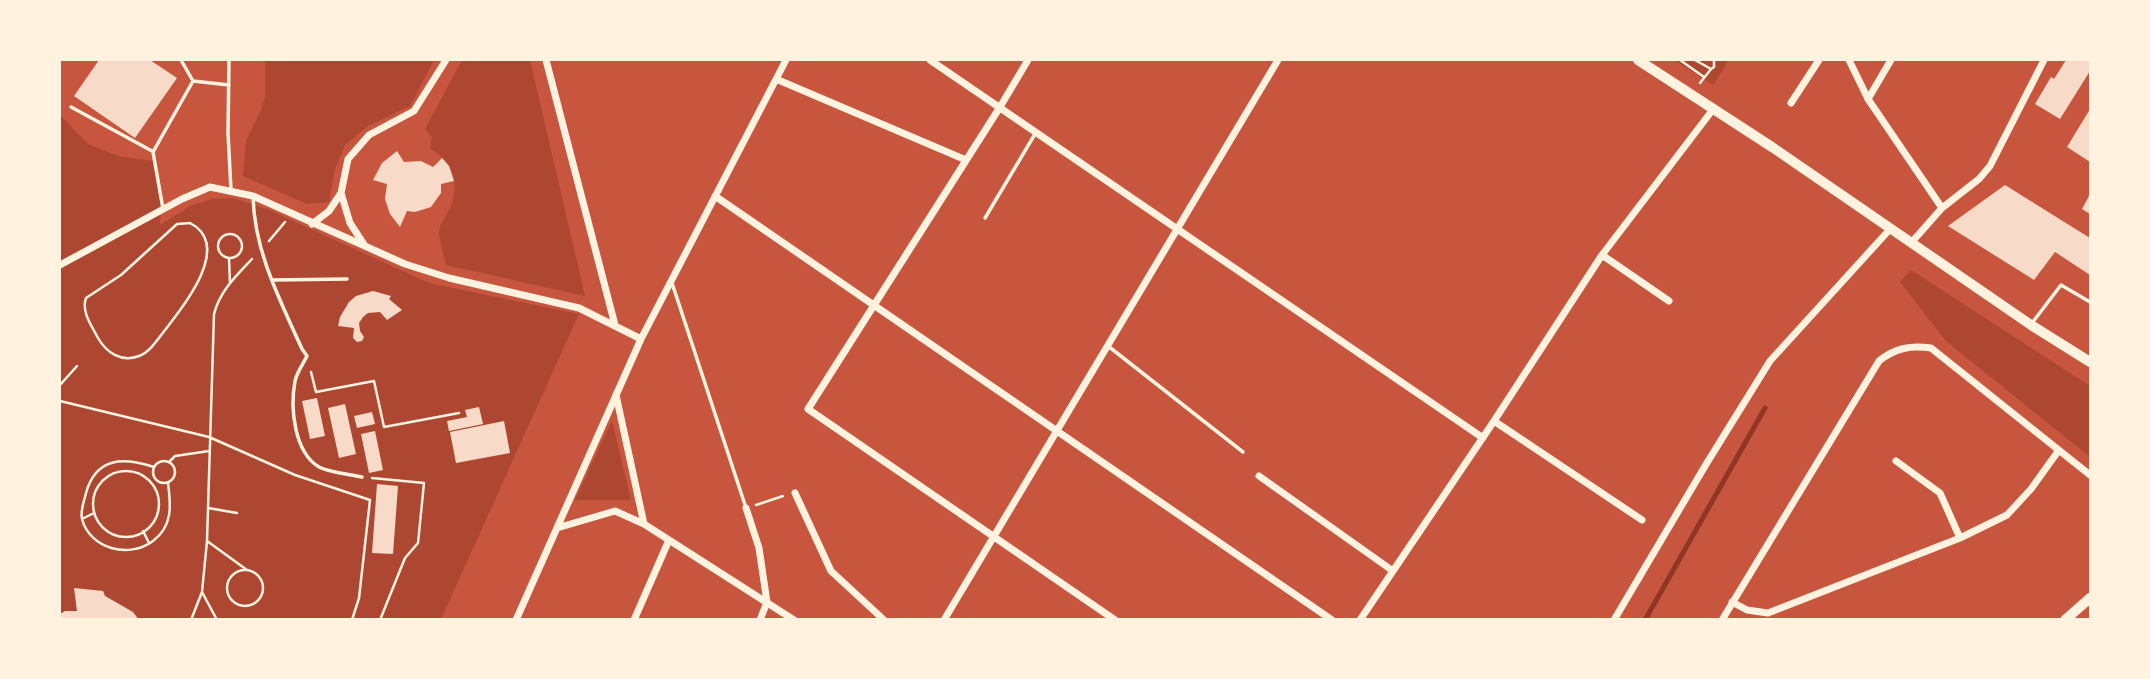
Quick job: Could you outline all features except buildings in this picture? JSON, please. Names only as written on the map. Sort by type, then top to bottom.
[{"type":"main road","points":[[1638,60],[1714,108],[2031,325],[2091,362]]},
{"type":"main road","points":[[2065,620],[2091,598]]},
{"type":"street","points":[[312,224],[329,211],[341,193],[348,159],[369,135],[414,111],[446,60]]},
{"type":"street","points":[[546,60],[615,325]]},
{"type":"street","points":[[516,620],[642,339],[786,60]]},
{"type":"street","points":[[930,60],[1483,438]]},
{"type":"street","points":[[1028,60],[808,410],[1115,620]]},
{"type":"street","points":[[944,620],[1278,60]]},
{"type":"street","points":[[1791,103],[1819,60]]},
{"type":"street","points":[[1849,60],[1868,99],[1942,208]]},
{"type":"street","points":[[1868,99],[1891,60]]},
{"type":"street","points":[[1911,243],[1942,208],[1979,179],[1990,166],[2044,60]]},
{"type":"street","points":[[776,79],[966,160]]},
{"type":"street","points":[[1360,620],[1602,255],[1714,108]]},
{"type":"street","points":[[60,265],[163,209],[210,187],[253,196],[405,264],[449,278],[579,308],[642,339]]},
{"type":"street","points":[[341,193],[350,223],[366,247]]},
{"type":"street","points":[[715,196],[1332,620]]},
{"type":"street","points":[[1614,620],[1770,361],[1891,228]]},
{"type":"street","points":[[1602,255],[1669,301]]},
{"type":"street","points":[[1722,620],[1879,361],[1889,353],[1916,346],[1931,348],[2091,475]]},
{"type":"street","points":[[617,395],[644,524]]},
{"type":"street","points":[[1494,421],[1642,520]]},
{"type":"street","points":[[1732,602],[1746,610],[1768,613],[1960,538],[2007,515],[2031,489],[2059,450]]},
{"type":"street","points":[[1896,461],[1940,492],[1960,538]]},
{"type":"street","points":[[1259,476],[1393,571]]},
{"type":"street","points":[[795,492],[831,571],[884,620]]},
{"type":"street","points":[[746,508],[760,548],[767,602],[760,620]]},
{"type":"street","points":[[557,528],[615,511],[644,524],[794,620]]},
{"type":"street","points":[[634,620],[669,540]]},
{"type":"lane","points":[[181,60],[192,81]]},
{"type":"lane","points":[[229,60],[228,133],[231,191]]},
{"type":"lane","points":[[192,81],[229,85]]},
{"type":"lane","points":[[163,209],[153,152],[192,81]]},
{"type":"lane","points":[[71,107],[153,152]]},
{"type":"lane","points":[[985,218],[1036,132]]},
{"type":"lane","points":[[253,196],[253,216],[261,250],[307,356],[296,378],[293,401],[299,441],[307,457],[321,468],[362,477]]},
{"type":"lane","points":[[272,280],[347,279]]},
{"type":"lane","points":[[671,281],[746,508]]},
{"type":"lane","points":[[2031,325],[2061,285],[2091,302]]},
{"type":"lane","points":[[1108,346],[1243,452]]},
{"type":"path","points":[[1680,60],[1704,77],[1714,68],[1714,60]]},
{"type":"path","points":[[1695,60],[1711,69]]},
{"type":"path","points":[[191,620],[202,592],[207,541],[214,314],[230,283],[292,215]]},
{"type":"path","points":[[190,223],[202,230],[206,253],[199,281],[183,308],[148,351],[129,358],[114,356],[104,348],[96,335],[84,304],[90,293],[121,275],[177,224],[190,223]]},
{"type":"path","points":[[233,234],[242,241],[242,249],[237,256],[229,258],[222,254],[218,244],[225,235],[233,234]]},
{"type":"path","points":[[229,258],[230,283]]},
{"type":"path","points":[[307,356],[316,392],[374,381],[384,427],[459,413]]},
{"type":"path","points":[[60,385],[77,366]]},
{"type":"path","points":[[60,401],[209,437],[295,475],[370,500],[359,598],[352,620]]},
{"type":"path","points":[[169,462],[175,456],[209,452]]},
{"type":"path","points":[[154,467],[125,461],[107,464],[96,470],[90,479],[81,509],[82,519],[92,536],[109,547],[129,550],[149,543],[162,533],[170,515],[168,483]]},
{"type":"path","points":[[125,461],[125,471]]},
{"type":"path","points":[[162,461],[169,462],[175,471],[174,478],[168,483],[161,483],[155,479],[154,467],[162,461]]},
{"type":"path","points":[[96,470],[104,480]]},
{"type":"path","points":[[125,471],[143,476],[149,481],[158,501],[156,516],[143,531],[130,536],[113,534],[99,523],[94,513],[93,498],[104,480],[114,473],[125,471]]},
{"type":"path","points":[[362,477],[424,483],[418,543],[405,558],[395,578],[380,620]]},
{"type":"path","points":[[746,508],[795,492]]},
{"type":"path","points":[[208,508],[237,513]]},
{"type":"path","points":[[82,519],[94,513]]},
{"type":"path","points":[[143,531],[149,543]]},
{"type":"path","points":[[207,541],[258,576],[263,593],[251,606],[239,606],[229,598],[226,586],[232,576],[242,570],[248,571]]},
{"type":"path","points":[[202,592],[217,620]]},
{"type":"shaded area","points":[[265,60],[434,60],[410,106],[368,126],[345,145],[335,169],[329,202],[307,204],[243,176],[246,141],[265,96]]},
{"type":"shaded area","points":[[462,60],[530,60],[585,296],[446,265],[439,233],[453,199],[455,182],[444,159],[430,149],[432,137],[425,129]]},
{"type":"shaded area","points":[[1674,60],[1729,60],[1713,85]]},
{"type":"shaded area","points":[[60,115],[88,144],[118,156],[153,161],[162,200],[160,225],[190,206],[212,199],[233,198],[267,209],[429,283],[579,314],[441,619],[60,619]]},
{"type":"shaded area","points":[[1911,270],[2090,386],[2090,457],[1946,341],[1900,282]]},
{"type":"shaded area","points":[[612,421],[631,500],[575,500],[611,423]]},
{"type":"waterway","points":[[1645,620],[1765,408]]}]
